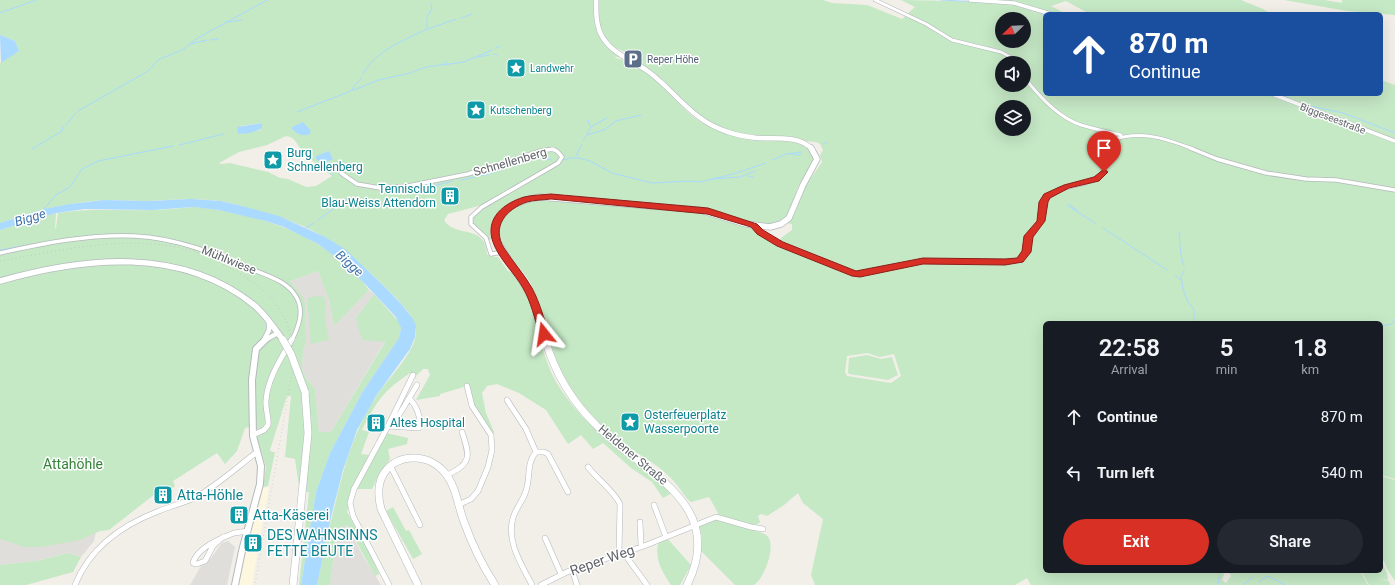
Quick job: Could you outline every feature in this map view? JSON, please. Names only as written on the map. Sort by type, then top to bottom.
[{"type":"main road","name":"Heldener Straße","points":[[596,0],[596,23],[599,32],[607,44],[662,83],[682,106],[698,119],[720,130],[736,134],[758,138],[797,141],[808,145],[816,152],[818,159],[801,188],[793,212],[780,224],[770,226],[754,226],[721,214],[700,210],[540,197],[526,199],[515,204],[504,212],[497,220],[494,227],[494,235],[503,252],[519,273],[538,312],[552,360],[567,391],[582,410],[612,440],[660,475],[683,501],[695,524],[698,548],[696,565],[687,585]]},
{"type":"main road","points":[[0,282],[53,267],[94,261],[137,261],[162,264],[199,274],[229,288],[254,305],[283,340],[291,354],[305,392],[308,433],[293,585]]},
{"type":"main road","points":[[418,585],[384,517],[379,502],[378,491],[380,481],[391,467],[402,459],[417,457],[427,459],[436,464],[447,476],[477,552],[495,585]]},
{"type":"street","points":[[875,0],[924,23],[941,35],[958,43],[1011,56]]},
{"type":"street","points":[[970,0],[1000,0],[1021,4],[1045,12]]},
{"type":"street","points":[[1031,85],[1042,98],[1070,120],[1123,136]]},
{"type":"street","name":"Biggeseestraße","points":[[1277,96],[1395,141]]},
{"type":"street","points":[[754,226],[760,232],[780,244],[855,274],[867,273],[923,261],[1016,261],[1022,259],[1026,252],[1029,236],[1041,221],[1044,202],[1047,196],[1067,186],[1093,180],[1102,175],[1104,172],[1106,146],[1109,136],[1107,132]]},
{"type":"street","points":[[1108,141],[1123,136],[1147,135],[1169,140],[1208,156],[1266,173],[1306,179],[1336,180],[1395,190]]},
{"type":"street","name":"Schnellenberg","points":[[341,173],[344,177],[358,184],[372,188],[398,187],[458,177],[541,151],[558,151],[562,157],[558,163],[482,207],[471,217],[471,226],[486,238],[491,254],[503,252]]},
{"type":"street","name":"Mühlwiese","points":[[0,253],[82,239],[113,236],[136,236],[202,248],[262,273],[286,285],[298,299],[301,309],[299,324],[293,339],[272,375],[266,410],[268,425],[263,431],[253,435]]},
{"type":"street","points":[[235,585],[248,531],[255,510],[261,477],[261,463],[253,435],[252,401],[254,357],[256,350],[269,330],[269,322]]},
{"type":"street","points":[[263,341],[278,333]]},
{"type":"street","points":[[388,585],[353,516],[350,503],[354,489],[390,425],[413,374]]},
{"type":"street","points":[[390,425],[418,385]]},
{"type":"street","points":[[458,506],[475,495],[481,485],[491,459],[493,443],[489,431],[473,408],[467,386]]},
{"type":"street","points":[[390,425],[415,429],[421,426],[413,402],[409,398]]},
{"type":"street","points":[[507,400],[526,429],[536,452]]},
{"type":"street","points":[[447,476],[461,470],[467,462],[467,448],[462,432]]},
{"type":"street","points":[[75,585],[81,570],[90,557],[115,534],[140,519],[201,495],[217,485],[241,463],[257,452]]},
{"type":"street","points":[[532,585],[516,553],[512,524],[514,516],[526,496],[529,478],[529,462],[536,452],[544,452],[548,454],[568,492]]},
{"type":"street","points":[[391,467],[420,525]]},
{"type":"street","points":[[588,467],[597,479],[617,498],[620,504],[621,552],[647,585]]},
{"type":"street","points":[[654,504],[666,537]]},
{"type":"street","name":"Reper Weg","points":[[541,585],[561,574],[666,537],[695,524],[716,517],[722,517],[750,528],[763,528]]},
{"type":"street","name":"Reper Weg","points":[[640,522],[641,546]]},
{"type":"street","points":[[223,537],[213,546],[208,557],[201,564],[193,563],[194,557],[202,550],[223,537],[248,531]]},
{"type":"street","points":[[545,538],[561,574]]},
{"type":"street","points":[[202,550],[209,548],[208,557]]},
{"type":"street","points":[[572,570],[577,585]]},
{"type":"shaded area","points":[[318,271],[329,300],[334,326],[369,290],[374,294],[356,318],[385,341],[331,432],[319,432],[315,389],[306,378],[302,368],[303,351],[306,342],[305,303],[290,281]]},
{"type":"shaded area","points":[[269,487],[252,585],[238,585],[249,536],[258,512],[262,488]]},
{"type":"shaded area","points":[[347,525],[363,556],[381,585],[330,585],[337,529]]},
{"type":"shaded area","points":[[96,531],[94,541],[81,557],[67,553],[36,561],[0,565],[0,533]]},
{"type":"shaded area","points":[[228,541],[235,547],[227,585],[190,585],[201,566],[208,562],[222,543]]},
{"type":"green space","points":[[0,0],[594,0],[595,19],[598,32],[605,44],[620,57],[614,57],[635,65],[650,75],[697,120],[707,126],[725,133],[747,138],[797,143],[809,149],[814,158],[810,168],[799,185],[788,213],[776,223],[768,225],[750,223],[717,211],[698,207],[603,200],[572,195],[540,194],[525,196],[511,202],[499,211],[491,224],[491,239],[489,240],[473,224],[472,220],[475,215],[487,206],[486,204],[448,214],[444,220],[449,226],[469,232],[481,238],[485,244],[487,254],[498,257],[508,271],[515,274],[530,303],[547,363],[556,382],[567,399],[594,429],[672,493],[663,498],[652,482],[631,468],[603,443],[593,449],[581,435],[568,444],[546,410],[519,393],[497,384],[487,386],[482,393],[486,413],[494,432],[491,436],[477,414],[467,386],[440,394],[440,396],[416,400],[430,375],[428,369],[423,369],[415,377],[410,373],[386,392],[376,404],[362,430],[369,432],[361,454],[369,455],[352,489],[347,512],[371,555],[379,574],[375,576],[347,525],[337,530],[330,585],[317,585],[342,477],[351,449],[368,410],[381,390],[400,366],[411,348],[415,339],[416,331],[412,318],[396,297],[364,267],[350,255],[322,236],[291,221],[274,215],[225,202],[193,199],[92,201],[52,208],[0,223],[0,63],[19,51],[15,41],[0,35]],"holes":[[[262,123],[260,130],[245,133],[240,126]],[[286,136],[292,138],[304,154],[332,176],[316,186],[306,187],[268,172],[230,163],[219,163],[239,152],[267,145]]]},
{"type":"green space","points":[[599,0],[823,0],[832,3],[867,5],[902,19],[915,7],[901,0],[1002,2],[1016,4],[1043,13],[1043,96],[1273,96],[1395,143],[1395,479],[1383,476],[1383,321],[1043,321],[1043,573],[1225,573],[1222,580],[1226,583],[1231,576],[1229,573],[1361,573],[1368,585],[1031,585],[1027,578],[1015,585],[815,585],[811,575],[823,519],[803,503],[798,493],[784,505],[767,516],[761,514],[758,516],[760,522],[753,525],[754,531],[762,533],[768,537],[771,548],[768,562],[762,576],[754,585],[735,585],[701,551],[702,537],[699,524],[714,520],[718,513],[709,497],[691,502],[673,480],[661,469],[628,447],[596,420],[570,387],[553,353],[538,302],[530,282],[509,256],[502,244],[499,233],[500,224],[504,216],[511,210],[531,201],[543,199],[693,211],[719,217],[751,228],[778,245],[781,238],[792,230],[792,224],[787,223],[796,212],[804,189],[822,162],[820,155],[823,150],[820,144],[816,142],[737,133],[704,120],[678,97],[664,81],[638,62],[633,56],[612,46],[605,38],[600,27],[598,16]],"holes":[[[867,353],[880,357],[894,354],[901,376],[891,383],[847,376],[845,372],[847,356]]]},
{"type":"green space","points":[[1003,0],[1241,0],[1268,12],[1086,12],[1066,1],[1051,6],[1062,12],[1047,12],[1038,8]]},
{"type":"green space","points":[[1284,0],[1324,0],[1342,3],[1342,0],[1395,0],[1395,15],[1383,14],[1383,12],[1347,11]]},
{"type":"green space","points":[[1383,81],[1395,85],[1395,140],[1279,96],[1383,96]]},
{"type":"green space","name":"Attahöhle","points":[[194,207],[243,215],[267,221],[291,230],[334,255],[353,271],[369,290],[334,326],[329,300],[318,271],[290,281],[305,303],[306,342],[303,351],[302,368],[306,378],[315,389],[319,432],[331,432],[385,342],[362,340],[356,318],[374,294],[400,323],[401,328],[399,338],[363,391],[330,453],[316,492],[301,585],[299,585],[309,492],[300,493],[295,459],[285,457],[291,396],[287,396],[270,450],[275,452],[268,486],[263,487],[266,467],[258,440],[257,425],[245,428],[237,451],[225,464],[217,453],[173,481],[175,486],[164,494],[160,490],[109,530],[100,531],[80,540],[41,547],[25,547],[0,539],[0,230],[56,213],[55,229],[58,213],[104,210],[156,210]]},
{"type":"green space","points":[[318,296],[324,297],[325,300],[325,319],[329,340],[311,344],[307,298]]},
{"type":"green space","points":[[867,355],[881,359],[892,357],[898,375],[888,380],[849,374],[849,358]]},
{"type":"green space","points":[[386,433],[408,438],[407,444],[388,449],[390,459],[379,474],[372,489],[357,489]]},
{"type":"green space","points":[[1383,477],[1395,480],[1395,581],[1387,569],[1383,559]]},
{"type":"green space","points":[[393,507],[406,531],[409,530],[422,554],[413,559],[386,511]]},
{"type":"green space","points":[[666,537],[691,565],[680,585],[671,585],[659,564],[657,553],[659,540]]},
{"type":"green space","points":[[68,553],[81,557],[73,572],[26,585],[0,585],[0,565],[36,561]]},
{"type":"green space","points":[[1383,564],[1388,580],[1377,578],[1389,581],[1390,585],[1369,585],[1362,573],[1383,573]]},
{"type":"water","points":[[0,35],[15,41],[19,51],[1,63]]},
{"type":"water","points":[[303,122],[311,131],[310,134],[300,134],[292,129],[292,127]]},
{"type":"water","points":[[262,123],[262,128],[257,131],[241,134],[238,133],[237,127]]},
{"type":"water","points":[[329,151],[333,159],[322,164],[316,159],[316,156]]},
{"type":"water","name":"Bigge","points":[[191,199],[221,201],[279,216],[325,237],[345,249],[386,288],[402,305],[413,319],[416,326],[415,337],[410,349],[376,396],[357,430],[343,470],[331,517],[317,585],[301,585],[316,492],[330,453],[363,391],[399,338],[401,328],[396,317],[341,261],[318,244],[284,227],[266,221],[219,210],[194,207],[152,210],[85,209],[56,213],[0,230],[0,223],[44,209],[70,204],[104,200],[148,201]]},
{"type":"waterway","points":[[0,13],[36,0]]},
{"type":"waterway","points":[[190,44],[196,39],[267,0]]},
{"type":"waterway","points":[[941,0],[980,2]]},
{"type":"waterway","points":[[427,17],[432,9],[431,4]]},
{"type":"waterway","points":[[1033,10],[1043,14]]},
{"type":"waterway","points":[[461,18],[472,14]]},
{"type":"waterway","points":[[363,74],[368,66],[382,53],[400,42],[427,29],[427,19]]},
{"type":"waterway","points":[[428,29],[456,19]]},
{"type":"waterway","points":[[227,22],[242,20]]},
{"type":"waterway","points":[[210,40],[218,39]]},
{"type":"waterway","points":[[190,44],[207,40]]},
{"type":"waterway","points":[[78,111],[148,71],[158,60],[184,49],[190,44]]},
{"type":"waterway","points":[[496,48],[500,46]]},
{"type":"waterway","points":[[443,65],[464,62],[492,50]]},
{"type":"waterway","points":[[477,57],[489,55]]},
{"type":"waterway","points":[[443,65],[447,61]]},
{"type":"waterway","points":[[297,112],[379,80],[410,73],[426,67],[443,65]]},
{"type":"waterway","points":[[352,89],[362,77]]},
{"type":"waterway","points":[[1281,96],[1289,98]]},
{"type":"waterway","points":[[1305,105],[1343,113],[1395,133]]},
{"type":"waterway","points":[[66,125],[76,113]]},
{"type":"waterway","points":[[583,140],[587,135],[604,130],[616,121],[641,115]]},
{"type":"waterway","points":[[587,134],[591,127],[607,118]]},
{"type":"waterway","points":[[588,120],[590,127]]},
{"type":"waterway","points":[[32,149],[62,131],[63,127]]},
{"type":"waterway","points":[[179,145],[223,134]]},
{"type":"waterway","points":[[823,144],[827,142]]},
{"type":"waterway","points":[[576,156],[582,144]]},
{"type":"waterway","name":"Bigge","points":[[43,210],[56,195],[70,187],[82,169],[98,161],[173,146]]},
{"type":"waterway","points":[[772,160],[786,154],[802,152]]},
{"type":"waterway","points":[[791,154],[800,155]]},
{"type":"waterway","points":[[461,180],[489,174],[535,157],[552,160]]},
{"type":"waterway","points":[[563,159],[567,160],[568,158],[579,158],[590,161],[612,173],[652,183],[689,181],[700,182],[713,179]]},
{"type":"waterway","points":[[713,179],[766,163]]},
{"type":"waterway","points":[[333,166],[333,175]]},
{"type":"waterway","points":[[713,179],[740,177],[755,171]]},
{"type":"waterway","points":[[748,176],[753,177]]},
{"type":"waterway","points":[[425,188],[453,181]]},
{"type":"waterway","points":[[387,192],[401,192]]},
{"type":"waterway","points":[[340,204],[349,198]]},
{"type":"waterway","points":[[1069,204],[1078,211]]},
{"type":"waterway","points":[[1067,205],[1095,223]]},
{"type":"waterway","points":[[318,220],[336,207]]},
{"type":"waterway","points":[[306,228],[314,223]]},
{"type":"waterway","points":[[1103,228],[1167,270]]},
{"type":"waterway","points":[[1181,232],[1179,234],[1180,246],[1184,266]]},
{"type":"waterway","points":[[0,250],[33,244]]},
{"type":"waterway","points":[[1182,281],[1181,277],[1184,271]]},
{"type":"waterway","points":[[1175,275],[1182,281]]},
{"type":"waterway","points":[[1182,281],[1187,300],[1194,310],[1194,321]]},
{"type":"waterway","points":[[1383,326],[1392,324],[1395,319]]},
{"type":"waterway","points":[[1218,585],[1220,573]]},
{"type":"waterway","points":[[1259,582],[1267,576],[1286,585]]},
{"type":"waterway","points":[[1243,585],[1253,577]]},
{"type":"railway","points":[[0,261],[95,245],[143,243],[166,245],[190,250],[216,261],[254,283],[273,301],[286,321],[293,346],[294,361],[255,585]]},
{"type":"place","name":"Reper Höhe","points":[[633,59]]},
{"type":"place","name":"Landwehr","points":[[516,68]]},
{"type":"place","name":"Kutschenberg","points":[[476,110]]},
{"type":"place","name":"Burg Schnellenberg","points":[[273,160]]},
{"type":"place","name":"Tennisclub Blau-Weiss Attendorn","points":[[450,196]]},
{"type":"place","name":"Osterfeuerplatz Wasserpoorte","points":[[630,422]]},
{"type":"place","name":"Altes Hospital","points":[[376,423]]},
{"type":"place","name":"Atta-Höhle","points":[[163,495]]},
{"type":"place","name":"Atta-Käserei","points":[[239,515]]},
{"type":"place","name":"DES WAHNSINNS FETTE BEUTE","points":[[253,543]]},
{"type":"route","points":[[544,334],[533,299],[519,273],[500,248],[494,235],[494,227],[500,216],[515,204],[526,199],[551,197],[621,204],[688,208],[708,211],[754,226],[760,232],[780,244],[855,274],[860,274],[900,265],[934,260],[961,262],[1005,262],[1020,260],[1024,257],[1026,252],[1029,236],[1041,221],[1044,198],[1067,186],[1096,179],[1104,172]]}]
